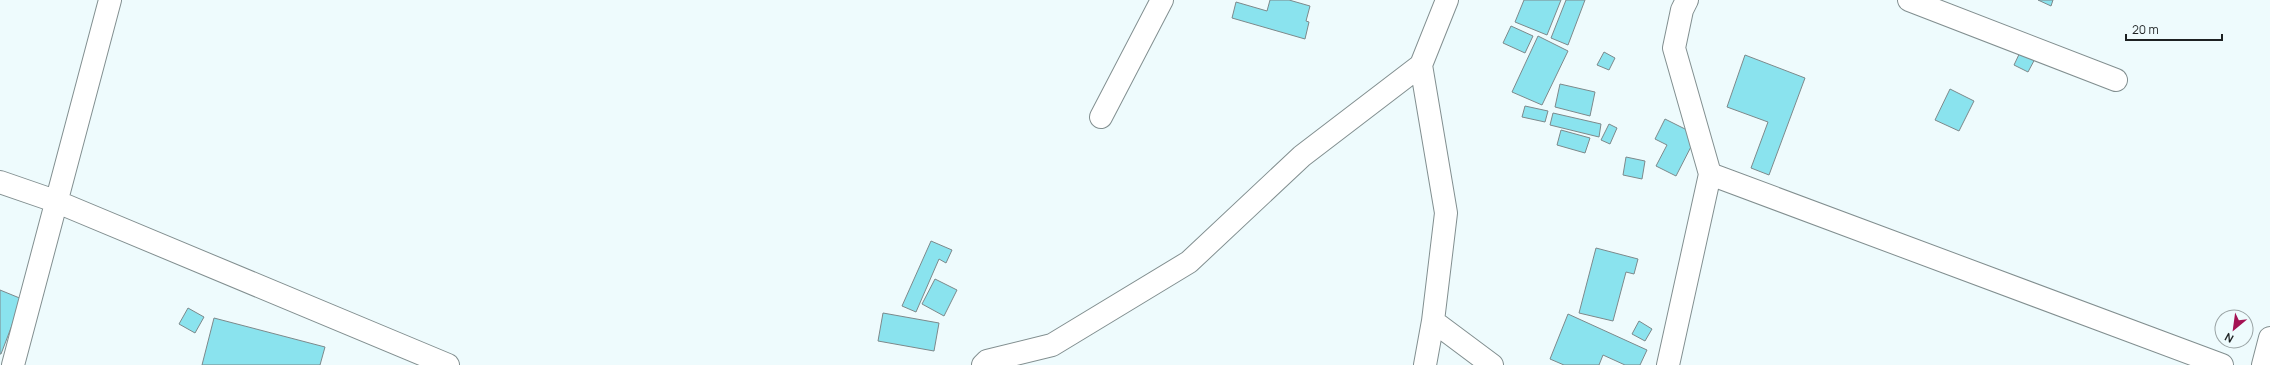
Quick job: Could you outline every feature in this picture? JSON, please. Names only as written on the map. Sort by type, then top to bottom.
[{"type":"street","points":[[13,365],[55,202],[110,0]]},
{"type":"street","points":[[1102,117],[1162,0]]},
{"type":"street","points":[[983,365],[987,361],[1052,345],[1190,262],[1302,156],[1421,65],[1447,0]]},
{"type":"street","points":[[1668,365],[1710,174],[1674,48],[1682,10],[1687,0]]},
{"type":"street","points":[[1909,0],[2116,80]]},
{"type":"street","points":[[1421,65],[1446,213],[1433,321],[1425,365]]},
{"type":"street","points":[[1710,174],[2222,365]]},
{"type":"street","points":[[0,182],[55,202],[448,365]]},
{"type":"street","points":[[1433,321],[1492,365]]},
{"type":"street","points":[[2262,365],[2270,338]]},
{"type":"building","points":[[1270,0],[1289,0],[1310,6],[1306,21],[1309,22],[1305,39],[1232,18],[1236,2],[1267,11]]},
{"type":"building","points":[[1524,0],[1561,0],[1547,35],[1515,22]]},
{"type":"building","points":[[1566,0],[1585,0],[1568,45],[1551,38]]},
{"type":"building","points":[[2038,0],[2053,0],[2051,6]]},
{"type":"building","points":[[1511,26],[1533,36],[1525,53],[1503,43]]},
{"type":"building","points":[[1538,36],[1568,51],[1542,105],[1512,92]]},
{"type":"building","points":[[2022,48],[2037,55],[2028,72],[2014,65]]},
{"type":"building","points":[[1604,52],[1615,58],[1609,70],[1597,65]]},
{"type":"building","points":[[1745,55],[1805,78],[1769,175],[1751,168],[1768,122],[1727,107]]},
{"type":"building","points":[[1560,84],[1595,92],[1590,116],[1555,107]]},
{"type":"building","points":[[1950,89],[1974,101],[1959,131],[1935,120]]},
{"type":"building","points":[[1525,106],[1548,111],[1545,122],[1522,117]]},
{"type":"building","points":[[1553,113],[1601,124],[1599,137],[1550,125]]},
{"type":"building","points":[[1665,119],[1697,135],[1676,176],[1656,166],[1667,145],[1655,139]]},
{"type":"building","points":[[1609,124],[1617,128],[1610,144],[1601,140]]},
{"type":"building","points":[[1561,130],[1590,138],[1585,153],[1557,145]]},
{"type":"building","points":[[1626,157],[1645,161],[1642,179],[1623,175]]},
{"type":"building","points":[[931,241],[952,250],[946,263],[939,259],[916,312],[902,306]]},
{"type":"building","points":[[1596,248],[1638,259],[1634,274],[1626,272],[1613,321],[1579,313]]},
{"type":"building","points":[[935,279],[957,290],[944,316],[922,304]]},
{"type":"building","points":[[0,290],[22,299],[1,354],[0,354]]},
{"type":"building","points":[[188,308],[204,317],[195,333],[179,324]]},
{"type":"building","points":[[883,313],[939,323],[934,351],[878,341]]},
{"type":"building","points":[[1568,314],[1647,350],[1640,365],[1625,365],[1603,355],[1599,365],[1564,365],[1550,359]]},
{"type":"building","points":[[214,318],[325,347],[320,365],[202,365]]},
{"type":"building","points":[[1639,321],[1652,329],[1645,341],[1632,334]]}]
